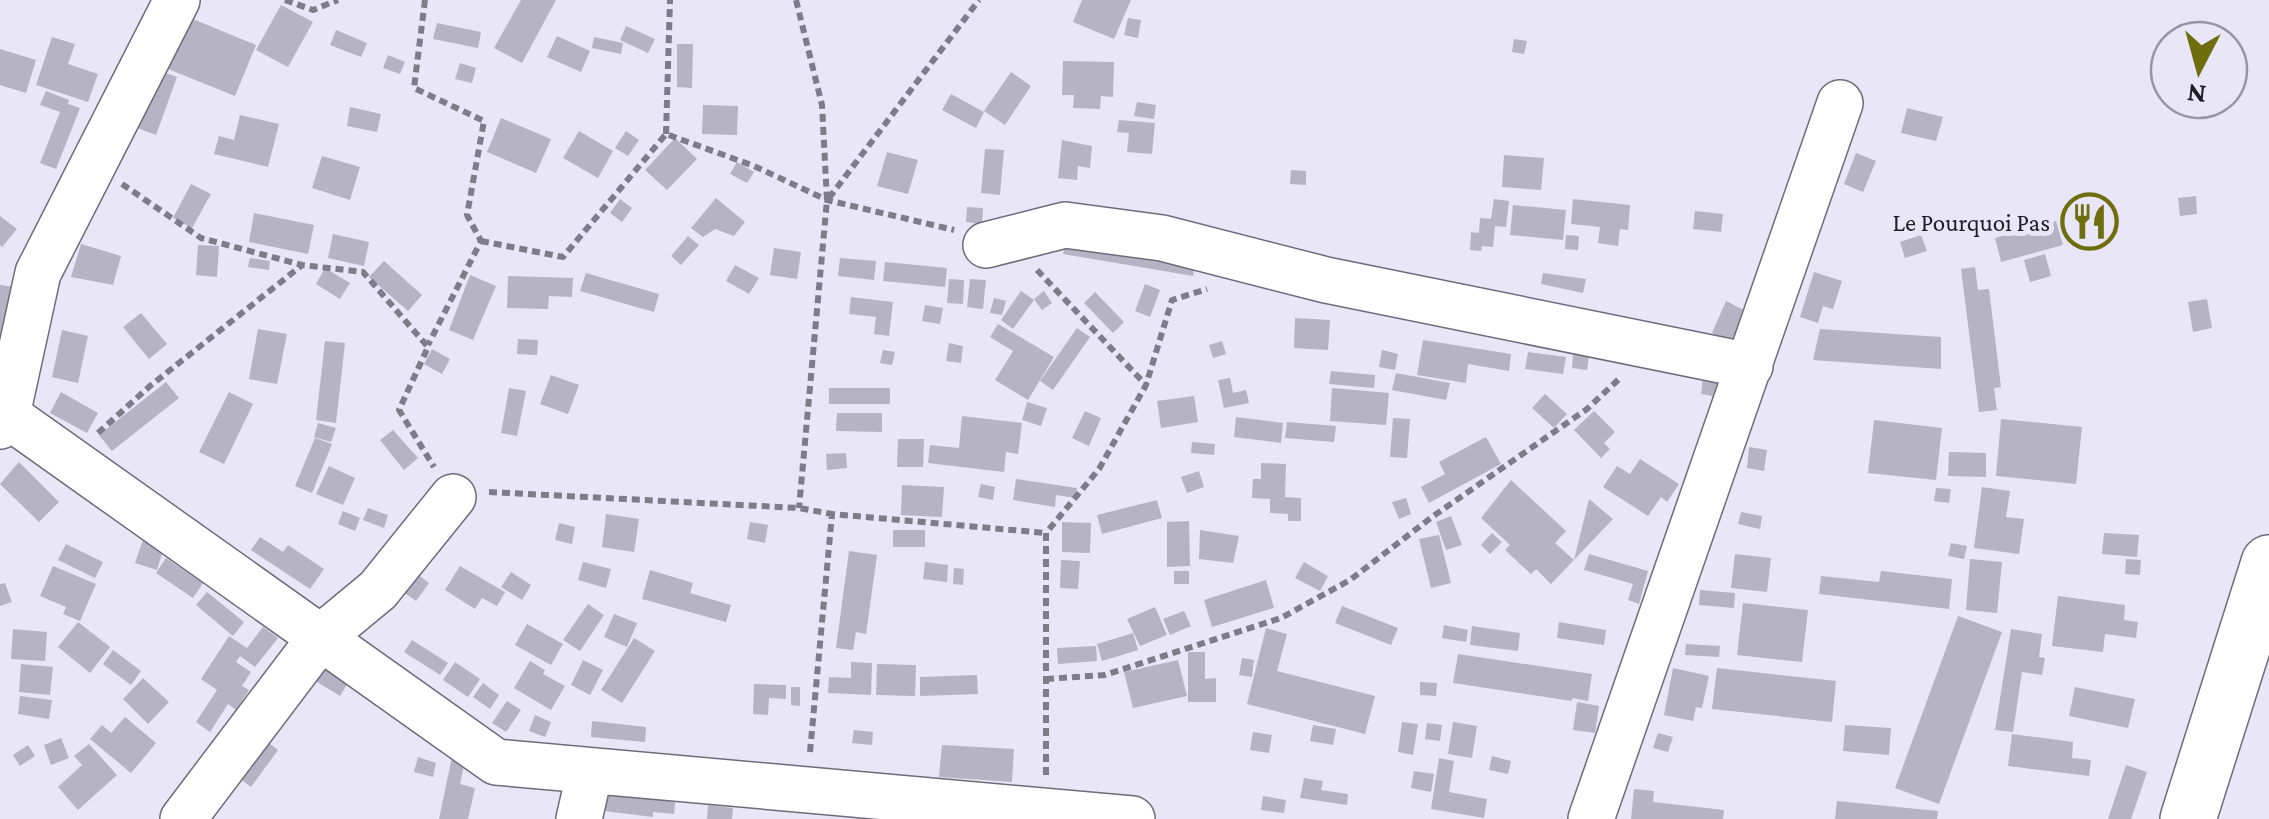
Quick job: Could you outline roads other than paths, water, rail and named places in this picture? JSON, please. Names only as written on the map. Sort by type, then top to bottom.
[{"type":"main road","points":[[2188,819],[2269,563]]},
{"type":"street","points":[[178,0],[94,164],[19,275],[4,420],[73,460],[496,762],[1132,819]]},
{"type":"street","points":[[1592,819],[1840,104]]},
{"type":"street","points":[[986,245],[1065,225],[1162,238],[1326,280],[1750,366]]},
{"type":"street","points":[[183,819],[320,638],[378,590],[452,497]]},
{"type":"street","points":[[579,819],[590,770]]},
{"type":"place","name":"Le Pourquoi Pas","points":[[2089,222]]}]
